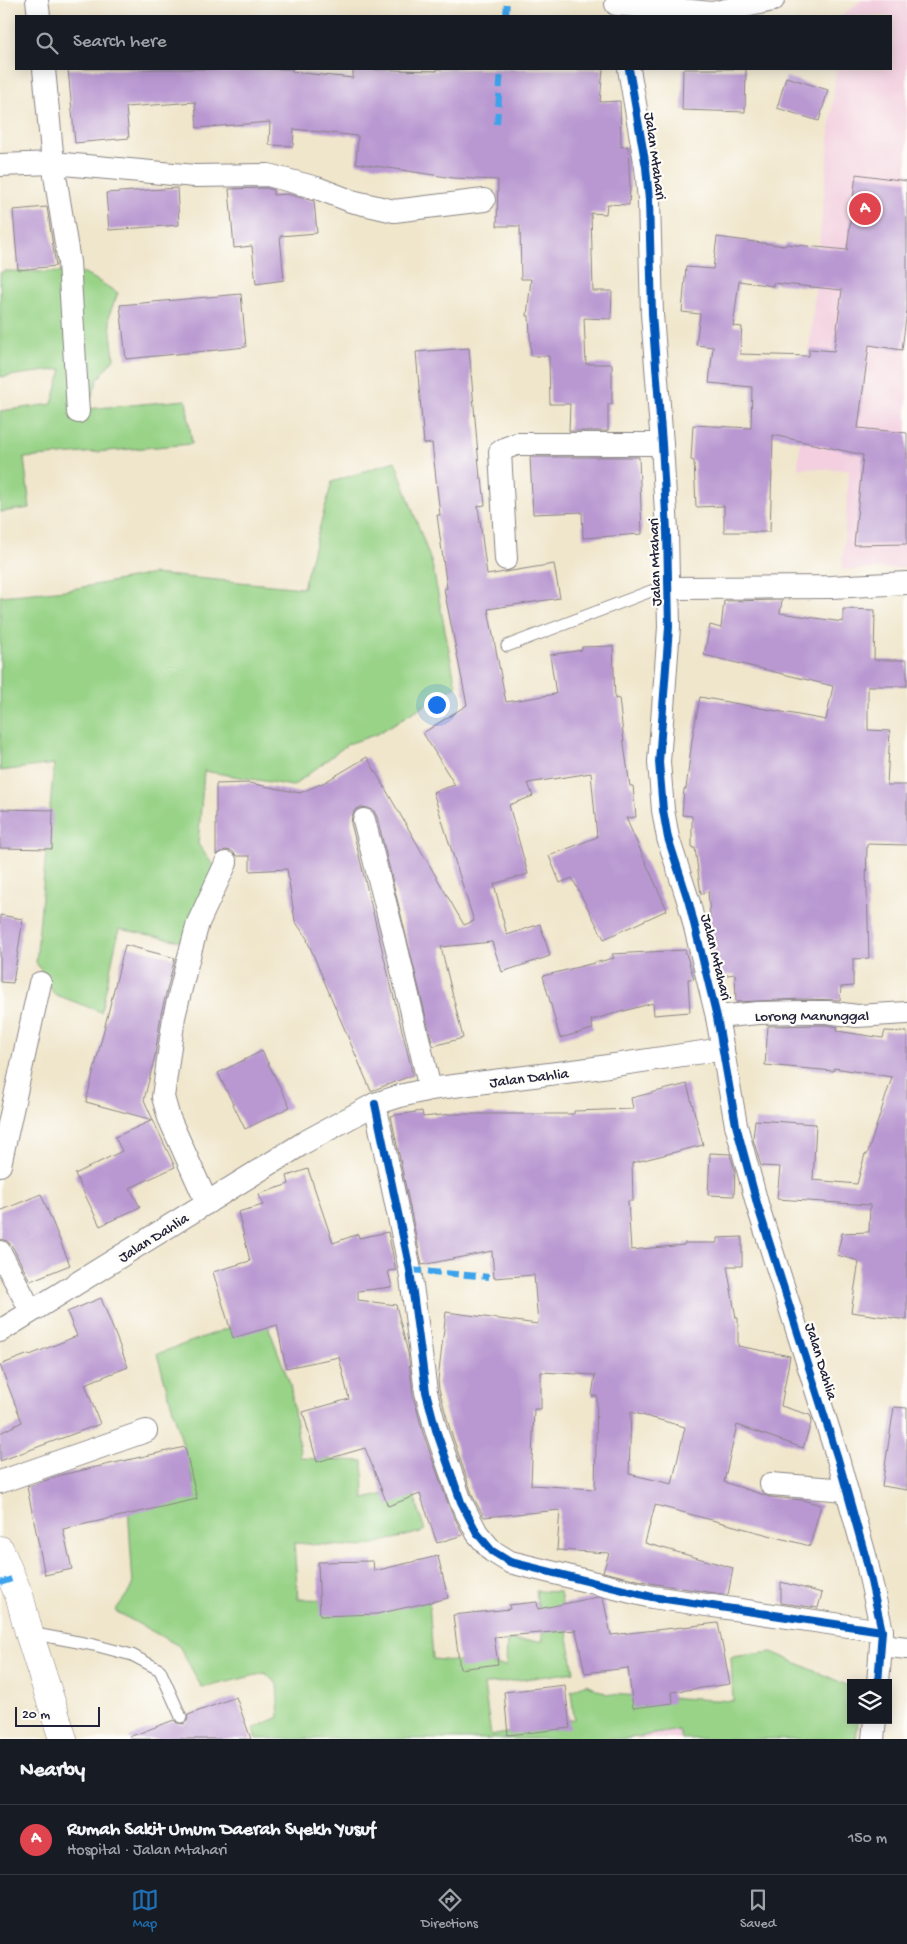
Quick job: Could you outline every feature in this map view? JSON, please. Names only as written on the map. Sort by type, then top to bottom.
[{"type":"main road","points":[[0,1550],[20,1598],[29,1633],[63,1739]]},
{"type":"street","points":[[37,0],[39,15]]},
{"type":"street","points":[[617,7],[712,12],[773,0]]},
{"type":"street","points":[[44,70],[53,163],[69,262],[78,412]]},
{"type":"street","name":"Jalan Mtahari","points":[[629,70],[646,166],[649,200],[652,314],[662,444],[669,588],[666,679],[659,762],[663,810],[668,838],[689,903],[724,1049]]},
{"type":"street","points":[[0,165],[53,163],[195,176],[268,175],[302,183],[351,201],[394,211],[484,200]]},
{"type":"street","points":[[506,559],[500,452],[518,444],[662,444]]},
{"type":"street","points":[[669,588],[831,587],[907,583]]},
{"type":"street","points":[[364,820],[398,950],[430,1089]]},
{"type":"street","points":[[207,1203],[169,1118],[163,1097],[174,1017],[198,923],[226,863]]},
{"type":"street","points":[[0,1165],[40,983]]},
{"type":"street","name":"Lorong Manunggal","points":[[717,1017],[785,1012],[827,1012],[857,1016],[907,1013]]},
{"type":"street","name":"Jalan Dahlia","points":[[0,1331],[311,1138],[375,1104],[430,1089],[581,1070],[724,1049],[738,1134],[758,1206],[866,1560],[881,1638],[878,1679]]},
{"type":"street","points":[[375,1104],[410,1270],[426,1392],[436,1430],[461,1502],[477,1533],[492,1551],[510,1562],[652,1598],[881,1638],[907,1648]]},
{"type":"street","points":[[0,1252],[31,1311]]},
{"type":"street","points":[[0,1482],[146,1431]]},
{"type":"street","points":[[771,1484],[846,1490]]},
{"type":"street","points":[[873,1739],[875,1724]]},
{"type":"lane","points":[[507,646],[651,591],[669,588]]},
{"type":"lane","points":[[29,1633],[94,1645],[132,1655],[160,1670],[181,1717]]},
{"type":"shaded area","points":[[862,0],[907,0],[907,568],[842,570],[849,470],[798,468],[836,70],[892,70],[892,15],[843,15]]},
{"type":"shaded area","points":[[679,1730],[682,1739],[624,1738]]},
{"type":"green space","points":[[4,271],[85,273],[118,293],[109,315],[114,358],[98,379],[87,409],[186,400],[192,444],[24,458],[30,508],[0,512],[0,411],[52,404],[62,369],[0,377],[0,273]]},
{"type":"green space","points":[[395,461],[432,564],[456,686],[377,734],[348,744],[293,786],[204,771],[198,844],[224,881],[186,942],[119,929],[101,1012],[54,994],[36,962],[54,764],[0,771],[0,596],[67,590],[153,574],[303,588],[332,482]]},
{"type":"green space","points":[[264,1315],[290,1384],[301,1458],[363,1461],[364,1499],[412,1488],[425,1531],[362,1547],[294,1543],[298,1599],[429,1602],[433,1659],[506,1666],[507,1641],[543,1641],[536,1591],[560,1592],[574,1672],[484,1685],[491,1736],[574,1719],[571,1691],[586,1684],[607,1694],[733,1701],[731,1657],[772,1652],[847,1685],[847,1724],[858,1724],[856,1739],[682,1739],[679,1730],[625,1739],[256,1739],[253,1729],[279,1717],[277,1684],[265,1673],[202,1688],[179,1646],[115,1611],[133,1586],[127,1490],[194,1484],[157,1354]]},
{"type":"building","points":[[68,70],[292,70],[292,72],[353,78],[353,70],[603,70],[600,102],[620,101],[621,147],[628,146],[630,188],[629,205],[607,204],[606,214],[591,213],[593,291],[612,291],[611,319],[584,318],[586,364],[612,364],[612,404],[608,404],[608,431],[569,431],[570,404],[550,404],[549,356],[531,356],[529,316],[527,316],[531,279],[521,279],[520,226],[497,226],[498,180],[453,178],[356,163],[358,136],[294,129],[293,146],[269,145],[270,122],[197,128],[195,102],[126,107],[129,138],[75,143]]},
{"type":"building","points":[[683,70],[746,70],[745,112],[682,110]]},
{"type":"building","points":[[786,77],[828,90],[819,121],[777,108]]},
{"type":"building","points":[[856,174],[907,181],[907,310],[902,350],[869,345],[858,428],[907,433],[907,544],[854,545],[863,455],[773,435],[770,532],[724,532],[724,506],[696,507],[694,461],[691,460],[693,425],[751,428],[752,387],[709,383],[713,347],[696,345],[700,314],[682,312],[686,267],[713,269],[717,237],[785,246],[786,244],[847,250]],"holes":[[[739,281],[773,286],[773,283],[842,290],[834,351],[809,349],[809,356],[740,354],[742,327],[733,326]]]},
{"type":"building","points":[[177,188],[179,225],[109,230],[106,193]]},
{"type":"building","points":[[266,188],[273,190],[273,195],[287,194],[314,201],[317,233],[280,236],[284,280],[256,284],[252,246],[234,248],[229,189]]},
{"type":"building","points":[[47,207],[56,266],[18,270],[13,210]]},
{"type":"building","points":[[241,294],[246,347],[126,359],[120,305]]},
{"type":"building","points":[[469,348],[480,478],[482,478],[485,505],[478,506],[487,575],[554,564],[560,598],[488,609],[506,702],[556,694],[550,655],[582,650],[582,647],[613,646],[615,699],[619,698],[625,752],[630,786],[633,786],[636,817],[626,818],[667,910],[604,939],[572,878],[560,883],[549,856],[597,837],[591,773],[528,783],[533,796],[509,805],[528,874],[494,884],[507,935],[540,924],[550,956],[502,972],[492,942],[441,947],[463,1038],[433,1046],[377,817],[374,811],[368,808],[361,807],[355,810],[351,823],[413,1075],[371,1091],[308,940],[295,921],[287,869],[250,871],[250,856],[237,856],[232,851],[225,850],[216,855],[216,784],[249,783],[300,793],[325,782],[367,757],[464,925],[474,921],[433,792],[455,785],[423,733],[467,705],[444,589],[447,588],[437,515],[440,515],[432,443],[424,444],[416,352]]},
{"type":"building","points":[[530,457],[639,457],[642,534],[583,538],[582,512],[533,514]]},
{"type":"building","points":[[782,600],[780,613],[843,622],[843,609],[875,610],[874,660],[907,660],[907,686],[868,686],[868,730],[890,731],[887,785],[907,785],[907,845],[867,844],[866,888],[869,958],[853,959],[853,986],[841,987],[840,1000],[802,999],[736,1002],[735,974],[720,976],[712,942],[708,891],[701,894],[695,848],[692,848],[692,816],[682,815],[684,789],[686,789],[700,697],[826,720],[833,686],[704,655],[710,625],[721,628],[724,601]]},
{"type":"building","points":[[0,809],[53,810],[52,849],[0,848]]},
{"type":"building","points":[[0,915],[23,919],[13,983],[0,982]]},
{"type":"building","points":[[125,945],[175,958],[161,1014],[155,1056],[144,1100],[153,1120],[86,1102]]},
{"type":"building","points":[[685,950],[694,979],[688,979],[690,1012],[654,1015],[653,1003],[591,1020],[593,1029],[560,1038],[543,976],[614,958],[612,954]]},
{"type":"building","points":[[826,1025],[838,1027],[837,1031],[883,1038],[885,1031],[907,1032],[907,1320],[851,1312],[859,1261],[837,1255],[842,1233],[869,1232],[870,1205],[777,1199],[780,1167],[761,1166],[753,1139],[755,1120],[816,1124],[813,1180],[857,1184],[865,1154],[867,1155],[892,1077],[834,1068],[834,1071],[765,1065],[768,1026]]},
{"type":"building","points":[[262,1051],[290,1107],[245,1129],[218,1073]]},
{"type":"building","points":[[687,1084],[703,1145],[632,1163],[633,1201],[628,1201],[631,1250],[684,1245],[684,1243],[717,1243],[717,1238],[742,1237],[742,1266],[727,1266],[736,1318],[738,1318],[738,1346],[790,1356],[781,1406],[810,1415],[812,1420],[803,1448],[737,1425],[724,1482],[770,1497],[802,1500],[821,1505],[810,1546],[655,1505],[645,1543],[733,1568],[728,1595],[655,1584],[603,1572],[609,1553],[557,1550],[560,1510],[484,1517],[473,1497],[449,1426],[439,1389],[438,1380],[446,1312],[538,1324],[534,1275],[494,1278],[492,1251],[422,1265],[391,1116],[422,1111],[423,1117],[452,1114],[574,1114],[574,1111],[633,1109],[631,1098]],"holes":[[[541,1372],[595,1375],[592,1396],[597,1396],[595,1489],[531,1485],[534,1409],[541,1409]],[[631,1412],[685,1427],[672,1484],[629,1474]]]},
{"type":"building","points":[[153,1120],[175,1167],[130,1188],[140,1207],[100,1226],[75,1174],[122,1151],[115,1137]]},
{"type":"building","points":[[710,1153],[730,1154],[735,1171],[734,1196],[708,1195]]},
{"type":"building","points":[[308,1169],[333,1243],[358,1234],[359,1238],[388,1232],[396,1270],[388,1271],[392,1287],[358,1291],[358,1300],[396,1305],[408,1353],[413,1395],[423,1433],[449,1506],[463,1535],[437,1543],[420,1494],[388,1506],[365,1448],[317,1462],[303,1412],[349,1399],[339,1357],[286,1368],[277,1325],[233,1338],[213,1272],[250,1261],[238,1212],[263,1205],[259,1194],[289,1184],[287,1176]]},
{"type":"building","points":[[41,1194],[70,1265],[30,1281],[12,1246],[7,1241],[0,1239],[0,1211]]},
{"type":"building","points":[[101,1298],[128,1367],[85,1384],[100,1424],[0,1461],[0,1433],[22,1422],[0,1365],[77,1336],[67,1312]]},
{"type":"building","points":[[894,1407],[907,1408],[907,1490],[882,1486]]},
{"type":"building","points":[[185,1447],[197,1499],[63,1529],[72,1569],[45,1575],[27,1487],[61,1475]]},
{"type":"building","points":[[438,1556],[448,1598],[377,1614],[320,1616],[318,1562],[373,1561],[374,1571]]},
{"type":"building","points":[[781,1582],[822,1593],[818,1608],[781,1603]]},
{"type":"building","points":[[598,1597],[603,1598],[611,1635],[718,1623],[730,1684],[672,1692],[673,1703],[633,1708],[628,1668],[585,1673],[576,1630],[494,1637],[498,1664],[460,1669],[453,1615],[510,1609],[509,1605],[537,1602],[538,1609]]},
{"type":"building","points":[[565,1685],[570,1728],[508,1735],[504,1692]]},
{"type":"building","points":[[236,1697],[251,1739],[130,1739],[129,1737],[174,1720],[177,1723],[184,1724],[187,1721],[188,1715]]},
{"type":"marked path","points":[[506,15],[507,0]]},
{"type":"marked path","points":[[497,124],[501,70]]},
{"type":"marked path","points":[[410,1270],[489,1277]]},
{"type":"marked path","points":[[0,1583],[12,1579]]},
{"type":"cycle path","points":[[629,70],[646,167],[649,200],[652,314],[667,531],[669,627],[659,762],[663,810],[668,838],[689,903],[717,1017],[736,1125],[758,1207],[838,1459],[866,1559],[882,1631],[878,1679]]},
{"type":"cycle path","points":[[375,1104],[410,1270],[426,1392],[436,1430],[461,1502],[477,1533],[492,1551],[510,1562],[652,1597],[882,1631]]},
{"type":"place","name":"Rumah Sakit Umum Daerah Syekh Yusuf","points":[[865,209]]}]
